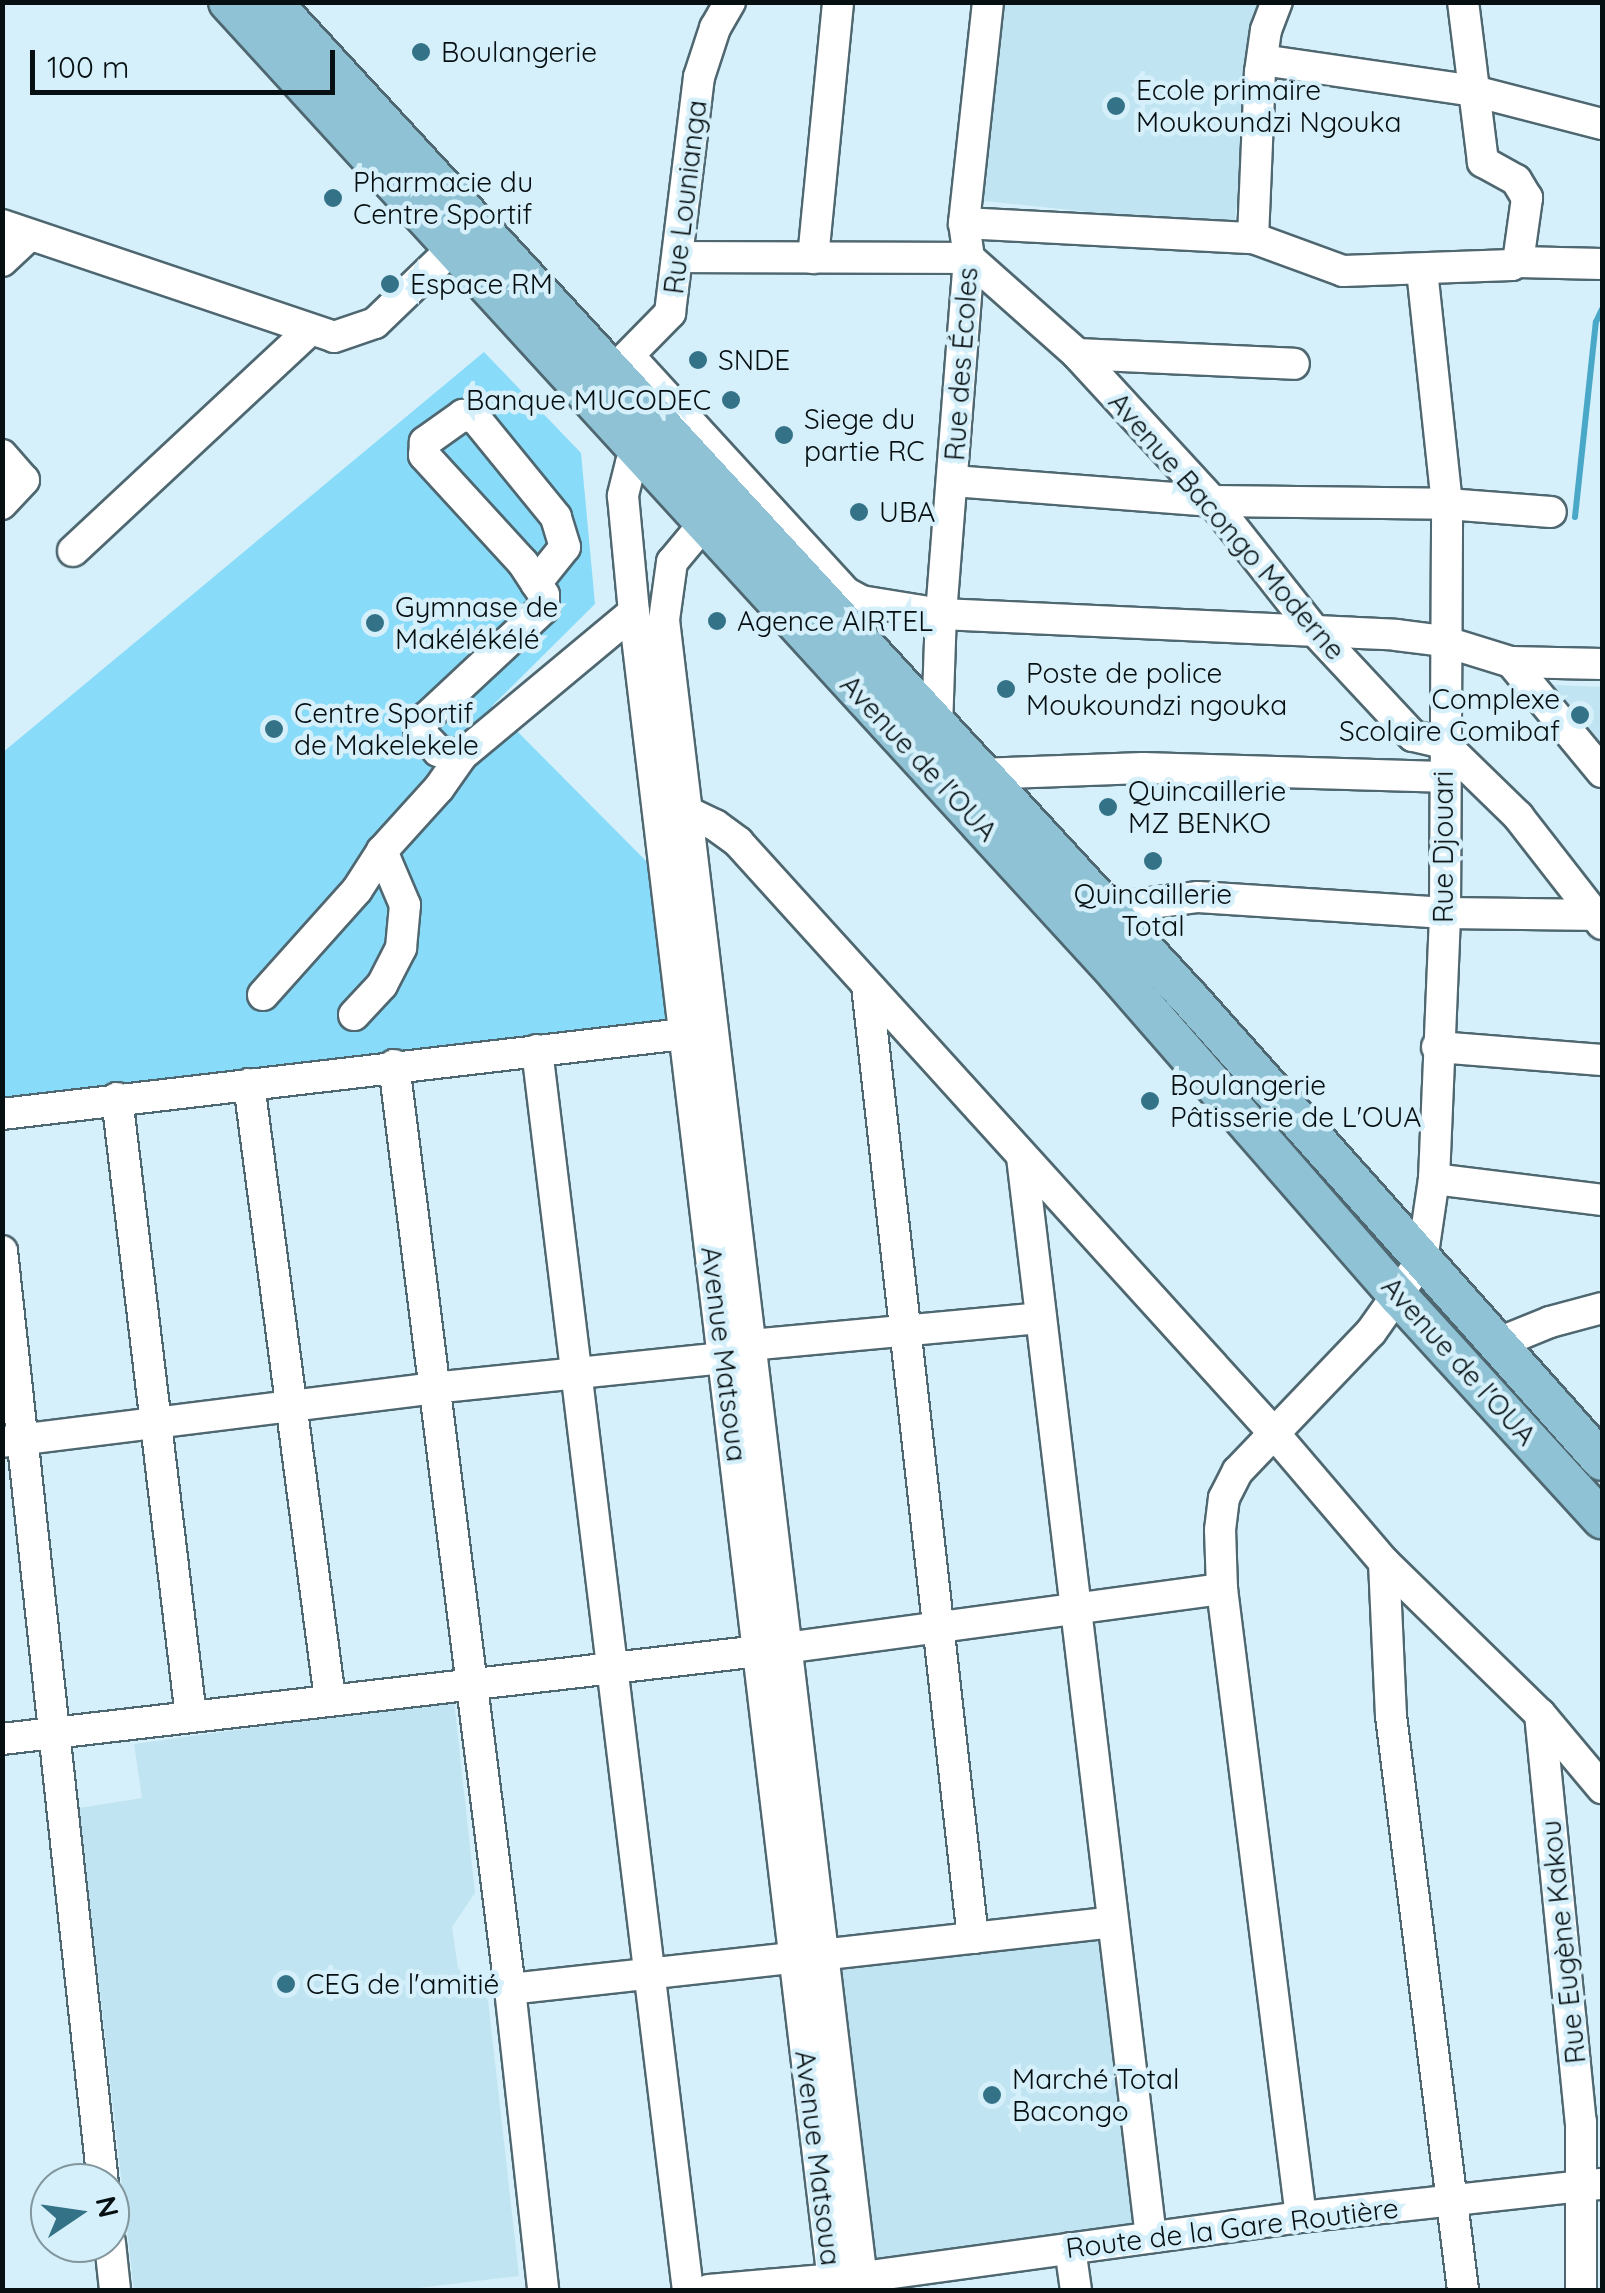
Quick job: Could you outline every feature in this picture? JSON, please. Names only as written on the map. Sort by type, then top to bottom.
[{"type":"main road","name":"Avenue de l'OUA","points":[[228,2],[452,249],[715,510],[1399,1297],[1602,1520]]},
{"type":"main road","name":"Avenue de l'OUA","points":[[272,2],[621,365],[648,440]]},
{"type":"main road","name":"Avenue de l'OUA","points":[[648,440],[700,453],[715,510],[836,600],[979,774],[1106,909],[1602,1461]]},
{"type":"street","name":"Rue Lounianga","points":[[621,365],[670,313],[699,77],[715,28],[730,2]]},
{"type":"street","points":[[813,258],[838,2]]},
{"type":"street","name":"Rue des Écoles","points":[[938,727],[942,614],[970,258],[964,223],[988,2]]},
{"type":"street","points":[[1254,238],[1262,60],[1266,30],[1277,2]]},
{"type":"street","points":[[1463,2],[1483,162],[1516,180],[1527,198],[1518,262]]},
{"type":"street","points":[[1262,60],[1474,91],[1602,124]]},
{"type":"street","points":[[964,223],[1254,238],[1343,272],[1518,262],[1602,264]]},
{"type":"street","points":[[2,261],[16,230],[308,332],[334,337],[375,323],[452,249]]},
{"type":"street","points":[[679,256],[970,258]]},
{"type":"street","name":"Avenue Bacongo Moderne","points":[[970,258],[1077,354],[1212,501],[1314,630],[1412,736],[1443,743],[1518,816],[1600,918]]},
{"type":"street","name":"Rue Djouari","points":[[1301,2217],[1222,1589],[1220,1530],[1224,1498],[1238,1471],[1399,1297],[1422,1260],[1434,1179],[1445,912],[1442,777],[1447,504],[1422,270]]},
{"type":"street","points":[[74,551],[308,332]]},
{"type":"street","points":[[1077,354],[1294,364]]},
{"type":"street","points":[[621,365],[836,600],[942,614],[1314,630],[1443,641],[1511,662],[1602,664]]},
{"type":"street","points":[[461,756],[438,751],[419,731],[447,697],[544,608],[544,595],[536,583],[424,454],[425,442],[463,415],[476,419],[556,517],[565,547],[536,583]]},
{"type":"street","name":"Avenue Matsoua","points":[[648,440],[624,496],[634,612],[683,1034],[737,1352]]},
{"type":"street","points":[[2,455],[24,480],[2,504]]},
{"type":"street","points":[[953,482],[1212,501],[1447,504],[1551,512]]},
{"type":"street","name":"Avenue Matsoua","points":[[715,510],[672,562],[664,600],[737,1352],[848,2284]]},
{"type":"street","points":[[263,995],[358,890],[382,851],[439,788],[461,756],[634,612]]},
{"type":"street","points":[[1511,662],[1602,772]]},
{"type":"street","points":[[979,774],[1143,768],[1442,777]]},
{"type":"street","points":[[654,800],[686,808],[738,842],[1272,1431],[1384,1562],[1540,1714],[1602,1788]]},
{"type":"street","points":[[354,1015],[382,985],[401,948],[405,905],[382,851]]},
{"type":"street","points":[[1106,909],[1198,897],[1600,918]]},
{"type":"street","points":[[867,986],[902,1329],[973,1938]]},
{"type":"street","points":[[2,1114],[683,1034]]},
{"type":"street","points":[[1438,1047],[1602,1060]]},
{"type":"street","points":[[537,1050],[688,2290]]},
{"type":"street","points":[[394,1065],[510,1989],[542,2290]]},
{"type":"street","points":[[249,1084],[330,1699]]},
{"type":"street","points":[[117,1098],[191,1716]]},
{"type":"street","points":[[1022,1156],[1072,1607],[1151,2237]]},
{"type":"street","points":[[1434,1179],[1602,1200]]},
{"type":"street","points":[[2,1250],[14,1442],[55,1734],[102,2163]]},
{"type":"street","points":[[1496,1344],[1550,1322],[1602,1308]]},
{"type":"street","points":[[14,1442],[294,1409],[433,1388],[576,1374],[902,1329],[1041,1318]]},
{"type":"street","points":[[1384,1562],[1391,1716],[1463,2290]]},
{"type":"street","points":[[2,1739],[773,1649],[1222,1589]]},
{"type":"street","name":"Rue Eugène Kakou","points":[[1540,1714],[1593,2184],[1579,2221],[1581,2290]]},
{"type":"street","points":[[510,1989],[1112,1922]]},
{"type":"street","name":"Route de la Gare Routière","points":[[710,2290],[848,2284],[1151,2237],[1593,2184]]},
{"type":"street","points":[[1070,2248],[1076,2290]]},
{"type":"street","points":[[112,2263],[115,2290]]},
{"type":"shaded area","name":"Ecole primaire Moukoundzi Ngouka","points":[[996,3],[1262,3],[1234,227],[976,200]]},
{"type":"shaded area","name":"Centre Sportif de Makelekele","points":[[484,352],[581,453],[595,604],[492,706],[655,870],[672,1023],[3,1101],[2,753]]},
{"type":"shaded area","name":"Complexe Scolaire Comibaf","points":[[1532,684],[1602,687],[1602,769]]},
{"type":"shaded area","name":"CEG de l'amitié","points":[[454,1700],[475,1893],[452,1927],[458,1968],[488,2000],[519,2276],[401,2290],[134,2290],[130,2163],[120,2163],[79,1808],[142,1798],[134,1744]]},
{"type":"shaded area","name":"Marché Total Bacongo","points":[[1112,1922],[1151,2237],[873,2271],[834,1956]]},
{"type":"waterway","points":[[1575,517],[1596,322],[1602,309]]},
{"type":"place","name":"Boulangerie","points":[[421,52]]},
{"type":"place","name":"Ecole primaire Moukoundzi Ngouka","points":[[1116,106]]},
{"type":"place","name":"Pharmacie du Centre Sportif","points":[[333,198]]},
{"type":"place","name":"Espace RM","points":[[390,284]]},
{"type":"place","name":"SNDE","points":[[698,360]]},
{"type":"place","name":"Banque MUCODEC","points":[[731,400]]},
{"type":"place","name":"Siege du partie RC","points":[[784,435]]},
{"type":"place","name":"UBA","points":[[859,512]]},
{"type":"place","name":"Agence AIRTEL","points":[[717,621]]},
{"type":"place","name":"Gymnase de Makélékélé","points":[[375,623]]},
{"type":"place","name":"Poste de police Moukoundzi ngouka","points":[[1006,689]]},
{"type":"place","name":"Complexe Scolaire Comibaf","points":[[1580,715]]},
{"type":"place","name":"Centre Sportif de Makelekele","points":[[274,729]]},
{"type":"place","name":"Quincaillerie MZ BENKO","points":[[1108,807]]},
{"type":"place","name":"Quincaillerie Total","points":[[1153,861]]},
{"type":"place","name":"Boulangerie Pâtisserie de L'OUA","points":[[1150,1101]]},
{"type":"place","name":"CEG de l'amitié","points":[[286,1984]]},
{"type":"place","name":"Marché Total Bacongo","points":[[992,2095]]}]
